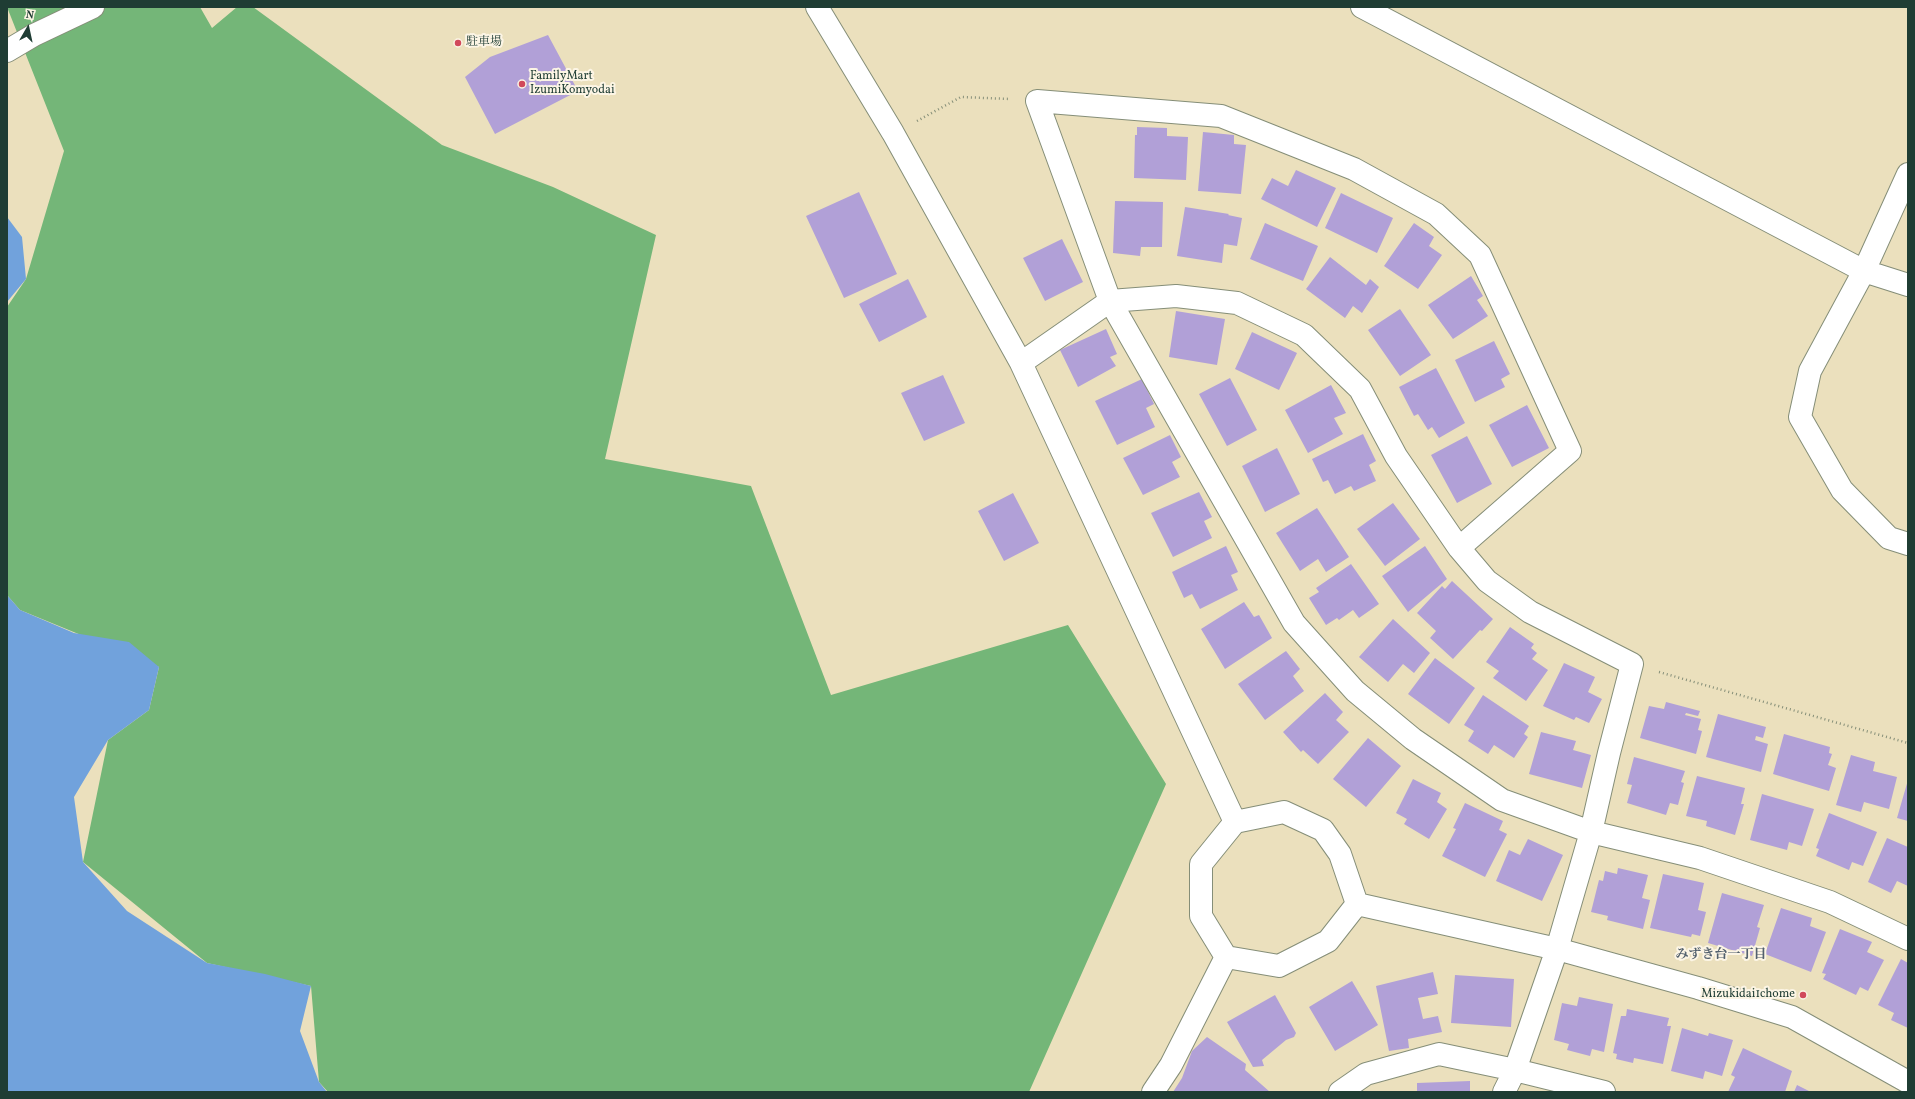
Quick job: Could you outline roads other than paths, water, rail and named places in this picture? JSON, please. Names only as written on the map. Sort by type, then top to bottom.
[{"type":"street","points":[[7,51],[34,35],[93,7]]},
{"type":"street","points":[[817,7],[893,133],[1022,363],[1235,822]]},
{"type":"street","points":[[1362,7],[1864,271],[1908,284]]},
{"type":"street","points":[[1459,548],[1570,451],[1480,255],[1436,214],[1354,169],[1221,116],[1037,101],[1110,301],[1294,623],[1355,691],[1413,739],[1502,800],[1591,832],[1700,858],[1722,865],[1830,902],[1908,939]]},
{"type":"street","points":[[1908,174],[1864,271],[1810,371],[1800,417],[1842,490],[1889,538],[1908,544]]},
{"type":"street","points":[[1022,363],[1110,301],[1176,296],[1237,303],[1304,335],[1360,390],[1396,456],[1459,548],[1486,581],[1530,612],[1632,664],[1608,753],[1591,832],[1557,950],[1515,1070],[1504,1092]]},
{"type":"street","points":[[1284,812],[1323,830],[1340,854],[1357,904],[1328,941],[1278,966],[1226,957],[1201,916],[1201,864],[1235,822],[1284,812]]},
{"type":"street","points":[[1357,904],[1557,950],[1698,988],[1792,1017],[1908,1082]]},
{"type":"street","points":[[1153,1092],[1170,1065],[1226,957]]},
{"type":"street","points":[[1340,1092],[1366,1074],[1439,1054],[1515,1070],[1604,1092]]},
{"type":"water","points":[[7,217],[22,237],[26,279],[7,302]]},
{"type":"water","points":[[7,595],[20,610],[74,633],[129,642],[159,667],[149,710],[108,740],[74,797],[83,862],[127,911],[207,963],[265,974],[311,986],[300,1031],[319,1082],[327,1092],[7,1092]]},
{"type":"place","name":"駐車場","points":[[458,43]]},
{"type":"place","name":"FamilyMart IzumiKomyodai","points":[[522,84]]},
{"type":"place","name":"Mizukidai1chome","points":[[1803,995]]},
{"type":"district","name":"みずき台一丁目","points":[[1721,956]]}]
